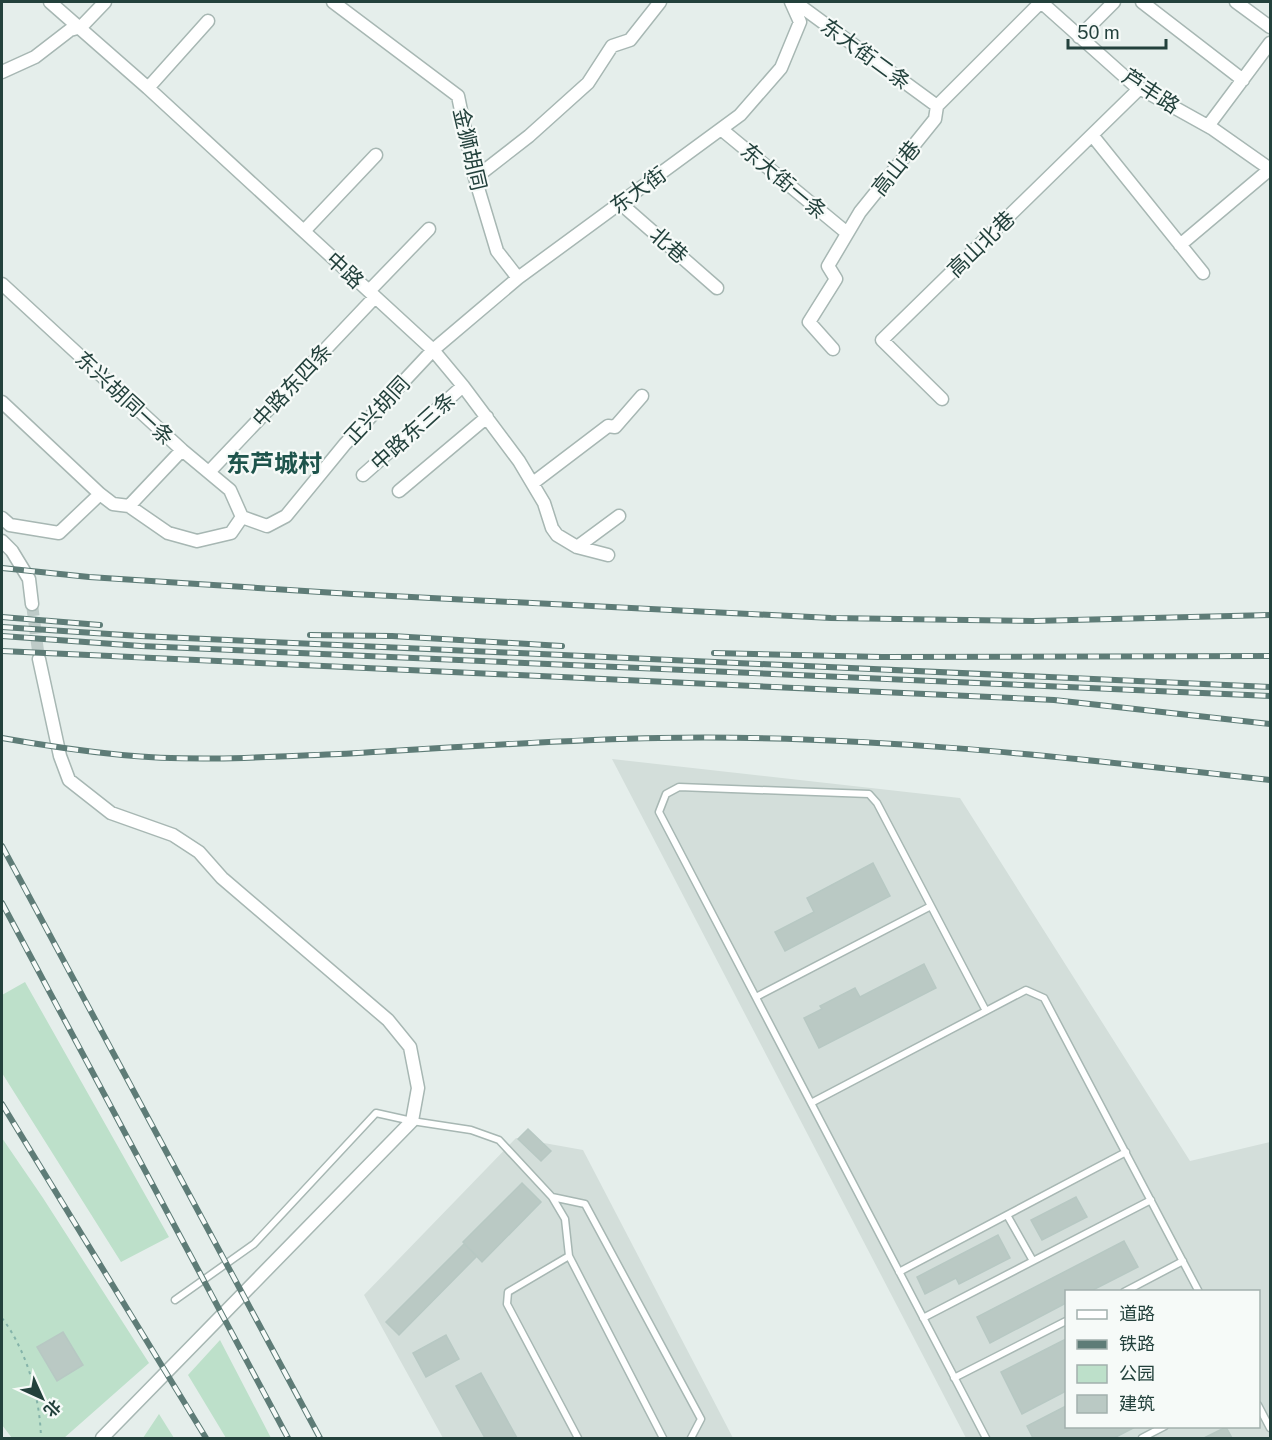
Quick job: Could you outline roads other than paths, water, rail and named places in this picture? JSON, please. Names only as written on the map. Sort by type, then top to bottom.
[{"type":"street","name":"中路","points":[[50,2],[81,27],[433,350],[519,461],[544,503],[552,528],[557,535],[577,547],[608,555]]},
{"type":"street","points":[[2,72],[35,57],[70,30],[81,27],[105,2]]},
{"type":"street","name":"金狮胡同","points":[[333,2],[458,96],[475,178],[497,251],[518,278]]},
{"type":"street","points":[[475,178],[529,136],[588,83],[612,46],[630,40],[660,2]]},
{"type":"street","name":"东大街二条","points":[[793,2],[937,106]]},
{"type":"street","name":"东大街","points":[[433,350],[518,278],[740,115],[781,68],[800,22],[793,2]]},
{"type":"street","name":"高山巷","points":[[833,349],[808,322],[836,279],[828,266],[847,233],[860,212],[935,119],[937,106],[1041,2]]},
{"type":"street","name":"芦丰路","points":[[1041,2],[1140,88],[1208,126],[1270,169]]},
{"type":"street","points":[[1079,37],[1114,2]]},
{"type":"street","points":[[1142,2],[1242,80]]},
{"type":"street","points":[[1236,2],[1270,27]]},
{"type":"street","points":[[148,88],[208,21]]},
{"type":"street","points":[[1208,126],[1270,43]]},
{"type":"street","name":"高山北巷","points":[[942,399],[882,340],[1140,88]]},
{"type":"street","name":"东大街一条","points":[[721,129],[847,233]]},
{"type":"street","points":[[1092,135],[1203,273]]},
{"type":"street","points":[[304,231],[376,155]]},
{"type":"street","points":[[1180,245],[1270,169]]},
{"type":"street","name":"北巷","points":[[620,203],[717,288]]},
{"type":"street","name":"中路东四条","points":[[209,472],[429,229]]},
{"type":"street","name":"东兴胡同一条","points":[[2,284],[182,450],[230,490],[242,517]]},
{"type":"street","name":"正兴胡同","points":[[242,517],[267,526],[286,516],[345,444],[433,350]]},
{"type":"street","name":"中路东三条","points":[[363,475],[463,386]]},
{"type":"street","points":[[533,483],[608,426],[615,427],[642,396]]},
{"type":"street","points":[[2,402],[100,494],[113,504],[129,506],[168,532],[197,541],[231,533],[242,517]]},
{"type":"street","points":[[399,491],[487,417]]},
{"type":"street","points":[[129,506],[182,450]]},
{"type":"street","points":[[2,518],[10,525],[59,533],[100,494]]},
{"type":"street","points":[[577,547],[619,516]]},
{"type":"street","points":[[2,541],[12,551],[29,579],[32,604]]},
{"type":"street","points":[[39,659],[60,756],[69,780],[111,813],[173,835],[199,852],[222,878],[388,1020],[410,1047],[418,1088],[412,1121],[102,1438]]},
{"type":"lane","points":[[986,1011],[877,803],[869,794],[679,787],[666,794],[660,812],[986,1438]]},
{"type":"lane","points":[[756,997],[931,906]]},
{"type":"lane","points":[[811,1103],[1026,990],[1044,998],[1198,1290]]},
{"type":"lane","points":[[175,1300],[254,1244],[376,1113],[471,1130],[499,1140],[552,1197],[565,1219],[569,1256],[663,1438]]},
{"type":"lane","points":[[899,1272],[1126,1152]]},
{"type":"lane","points":[[552,1197],[585,1204],[702,1419],[691,1438]]},
{"type":"lane","points":[[923,1318],[1151,1200]]},
{"type":"lane","points":[[1007,1215],[1033,1261]]},
{"type":"lane","points":[[569,1256],[508,1292],[507,1304],[578,1438]]},
{"type":"lane","points":[[1128,1290],[1183,1261]]},
{"type":"lane","points":[[954,1378],[1065,1322]]},
{"type":"lane","points":[[1260,1409],[1270,1428]]},
{"type":"lane","points":[[1142,1438],[1161,1428]]},
{"type":"tunnel","points":[[32,604],[39,659]]},
{"type":"railway","points":[[2,568],[89,577],[352,594],[831,618],[1033,621],[1270,615]]},
{"type":"railway","points":[[2,617],[100,625]]},
{"type":"railway","points":[[2,627],[140,636],[1270,687]]},
{"type":"railway","points":[[310,635],[392,636],[562,646]]},
{"type":"railway","points":[[2,636],[141,646],[1270,696]]},
{"type":"railway","points":[[2,651],[1054,700],[1270,724]]},
{"type":"railway","points":[[714,653],[882,657],[1270,656]]},
{"type":"railway","points":[[2,738],[122,755],[203,759],[619,739],[812,740],[965,749],[1270,780]]},
{"type":"railway","points":[[2,846],[320,1438]]},
{"type":"railway","points":[[2,903],[288,1438]]},
{"type":"railway","points":[[2,1104],[206,1438]]},
{"type":"district","name":"东芦城村","points":[[274,463]]}]
